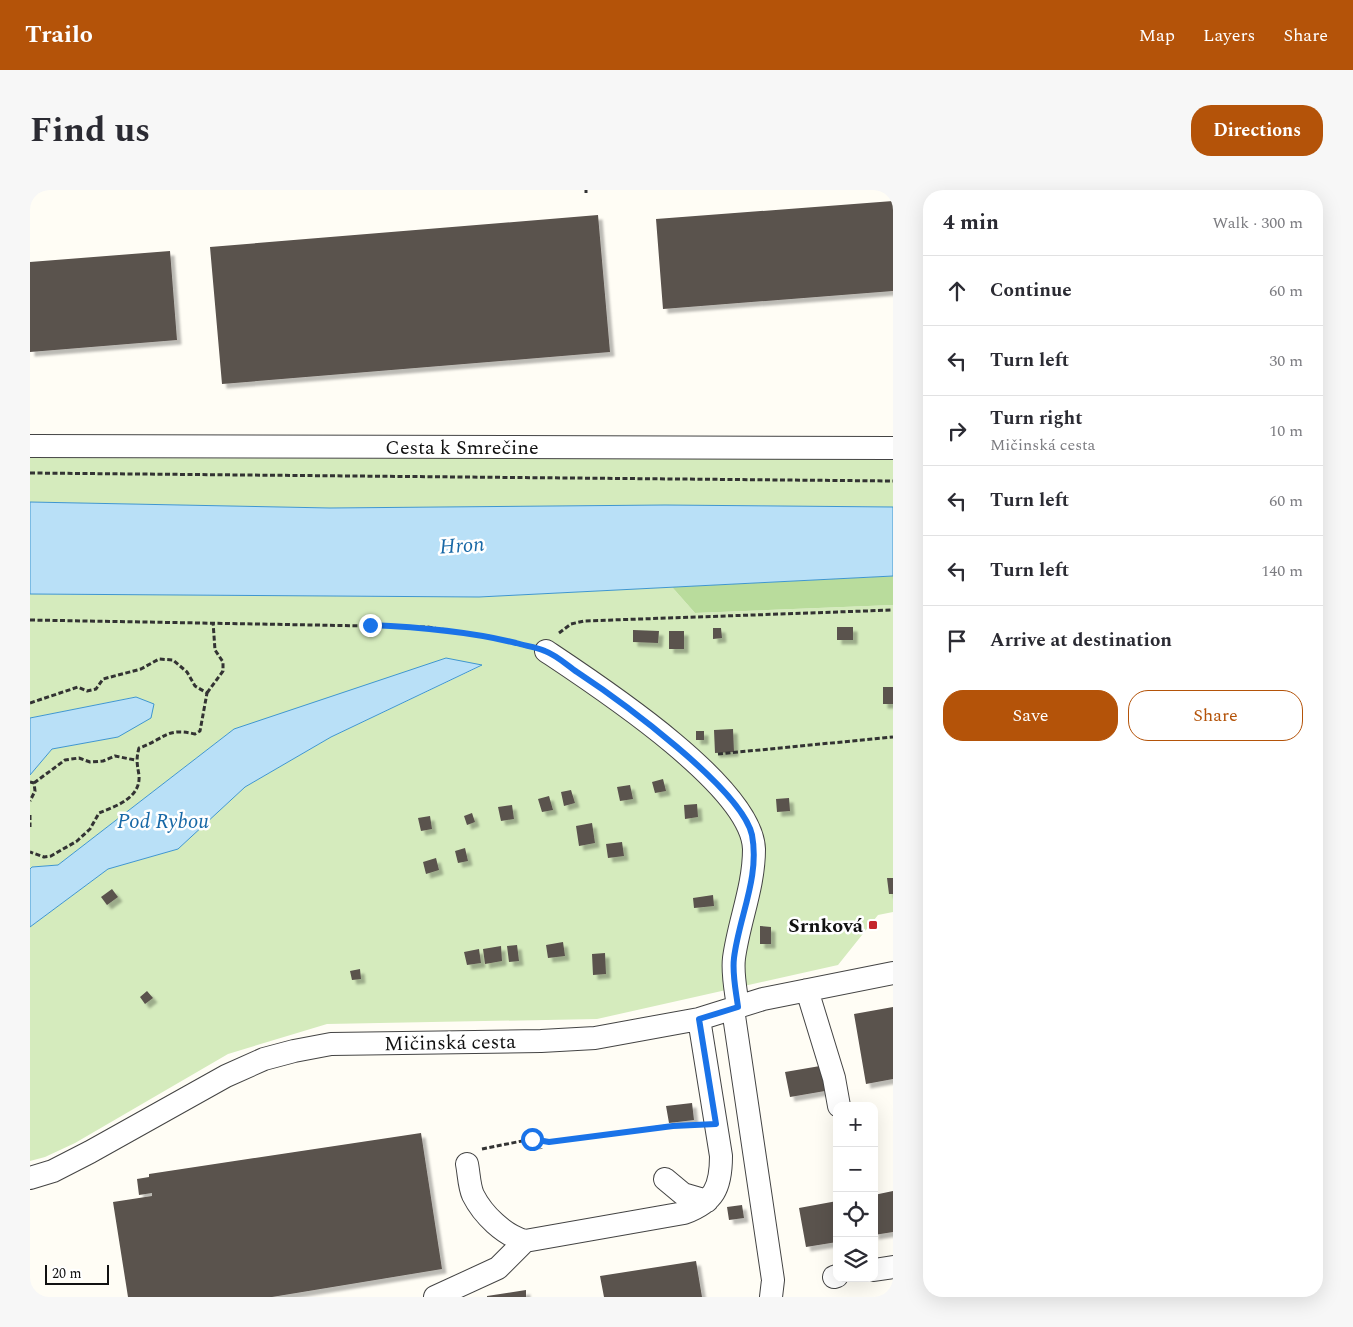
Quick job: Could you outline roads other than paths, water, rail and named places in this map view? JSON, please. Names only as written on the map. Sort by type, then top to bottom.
[{"type":"street","name":"Cesta k Smrečine","points":[[30,446],[893,448]]},
{"type":"street","points":[[546,651],[597,686],[673,743],[702,770],[742,814],[751,833],[754,849],[752,878],[734,958],[736,1008],[773,1280],[771,1297]]},
{"type":"street","name":"Mičinská cesta","points":[[30,1178],[53,1171],[90,1152],[226,1076],[264,1059],[294,1051],[331,1044],[541,1041],[595,1038],[699,1019],[763,999],[893,973]]},
{"type":"street","points":[[807,990],[834,1078],[838,1102]]},
{"type":"street","points":[[467,1164],[473,1194],[484,1211],[513,1237],[525,1241],[684,1213],[701,1206],[716,1188],[721,1174],[716,1124],[699,1019]]},
{"type":"street","points":[[664,1179],[683,1194],[707,1201]]},
{"type":"street","points":[[435,1297],[498,1268],[525,1241]]},
{"type":"street","points":[[878,1269],[893,1267]]},
{"type":"water","name":"Hron","points":[[30,502],[330,508],[665,505],[893,507],[893,576],[479,597],[30,594]]},
{"type":"water","name":"Pod Rybou","points":[[446,658],[482,665],[331,737],[245,787],[178,849],[108,869],[30,927],[30,869],[32,867],[58,865],[234,729]]},
{"type":"water","points":[[136,697],[154,704],[151,718],[118,737],[52,749],[30,775],[30,718]]},
{"type":"place","name":"Srnková","points":[[873,925]]}]
